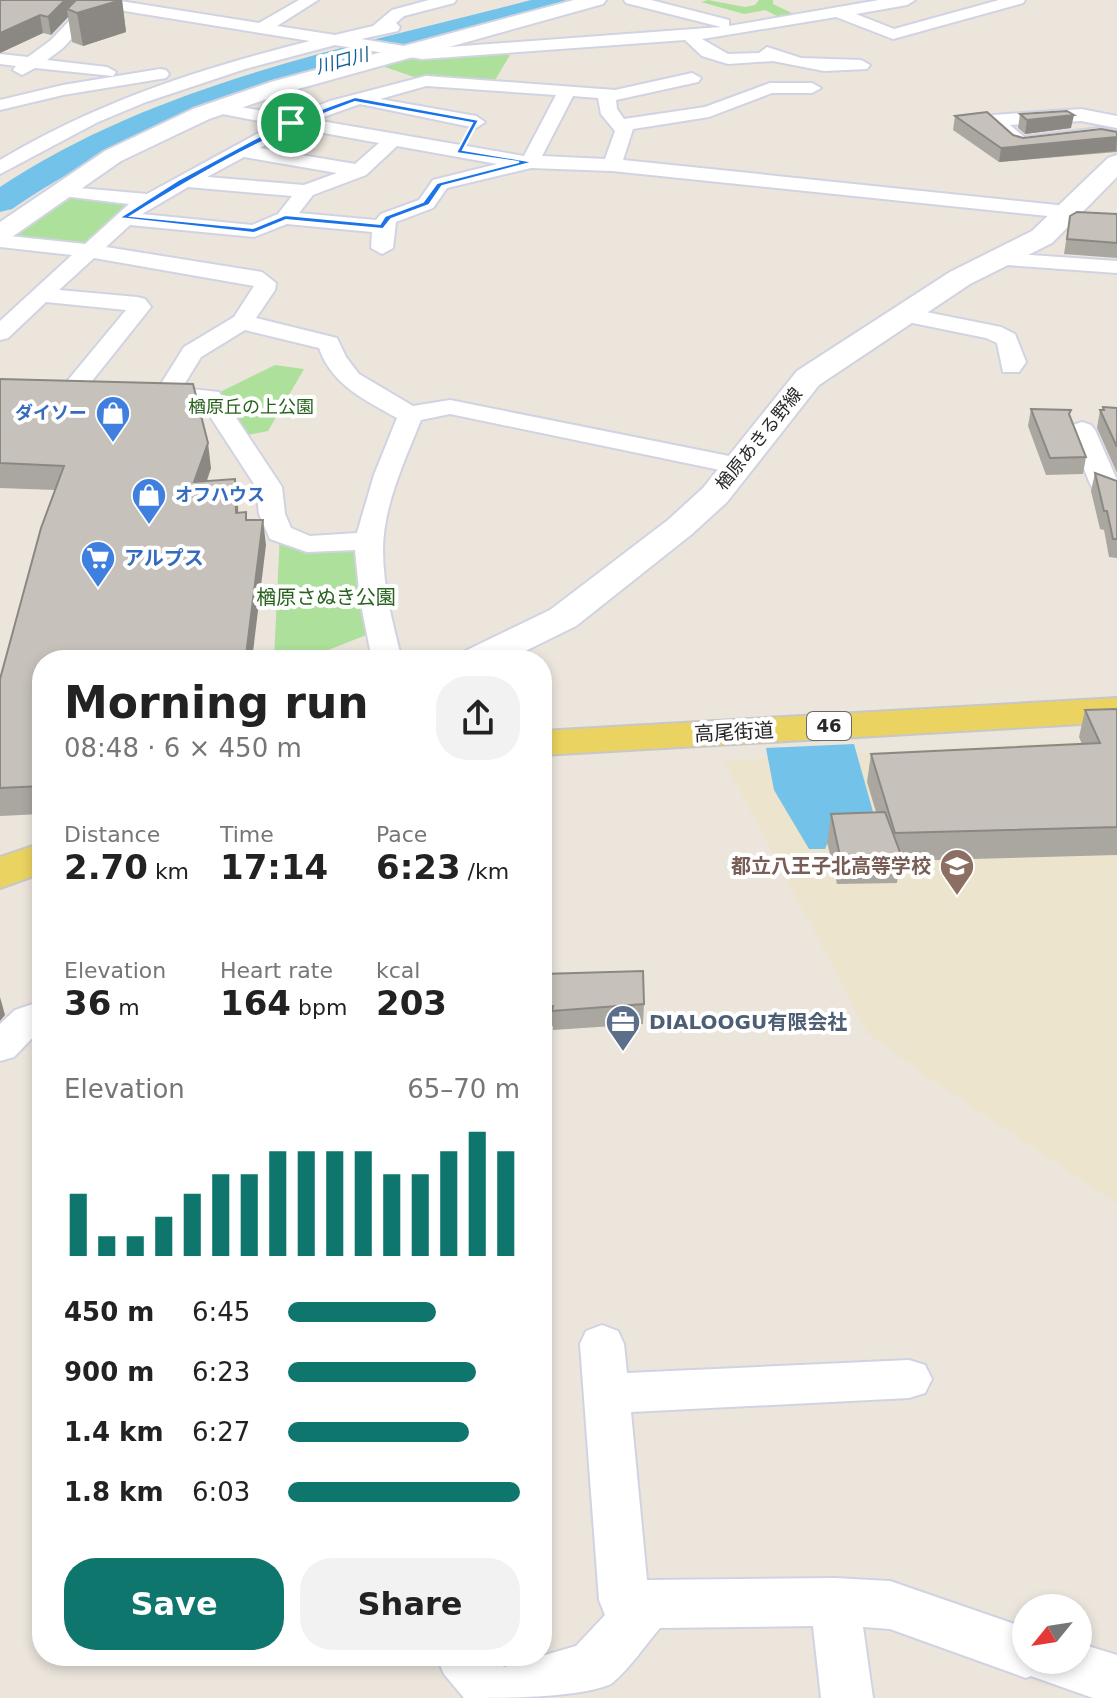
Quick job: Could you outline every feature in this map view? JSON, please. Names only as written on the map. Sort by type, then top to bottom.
[{"type":"main road","name":"楢原あきる野線","points":[[497,650],[563,618],[680,527],[715,495],[808,378],[960,278],[1042,237],[1117,163]]},
{"type":"main road","name":"高尾街道","points":[[552,742],[1117,710]]},
{"type":"main road","points":[[0,873],[32,861]]},
{"type":"street","points":[[264,27],[310,0]]},
{"type":"street","points":[[0,168],[40,143],[109,109],[181,82],[338,41],[448,0]]},
{"type":"street","points":[[0,234],[134,144],[218,108],[398,52],[596,0]]},
{"type":"street","points":[[632,0],[725,24],[737,31]]},
{"type":"street","points":[[670,10],[708,0]]},
{"type":"street","points":[[7,79],[35,63],[97,1],[398,52],[495,47],[496,54],[737,31],[907,0]]},
{"type":"street","points":[[963,0],[987,8]]},
{"type":"street","points":[[839,13],[893,34],[1017,0]]},
{"type":"street","points":[[197,17],[223,6]]},
{"type":"street","points":[[378,6],[390,23]]},
{"type":"street","points":[[689,35],[703,53],[739,62],[771,54],[793,64],[861,65]]},
{"type":"street","points":[[531,88],[551,50]]},
{"type":"street","points":[[0,105],[63,90],[267,58]]},
{"type":"street","points":[[0,59],[145,77]]},
{"type":"street","points":[[607,97],[692,78]]},
{"type":"street","points":[[0,333],[86,250],[149,200],[291,123],[355,99],[426,81],[608,93],[605,105],[625,130],[612,165]]},
{"type":"street","points":[[459,151],[500,86]]},
{"type":"street","points":[[620,125],[709,112],[770,88],[812,88]]},
{"type":"street","points":[[285,218],[382,237],[388,218],[426,204],[440,184],[530,162],[567,90]]},
{"type":"street","points":[[355,99],[476,122]]},
{"type":"street","points":[[218,108],[392,141],[530,162],[612,165],[1067,212]]},
{"type":"street","points":[[1117,122],[1081,115],[993,121],[1020,143],[1099,134],[1117,138]]},
{"type":"street","points":[[183,181],[306,191],[359,171],[392,141]]},
{"type":"street","points":[[238,150],[359,171]]},
{"type":"street","points":[[63,190],[149,200]]},
{"type":"street","points":[[123,218],[254,231],[285,218],[306,191]]},
{"type":"street","points":[[0,241],[86,250],[254,277],[265,283],[264,290],[242,322],[192,352],[166,395]]},
{"type":"street","points":[[1000,259],[1117,267]]},
{"type":"street","points":[[39,295],[137,304],[140,307],[71,391]]},
{"type":"street","points":[[906,315],[993,332],[1007,339],[1014,362],[1011,367]]},
{"type":"street","points":[[242,322],[329,343],[333,360],[346,378],[411,415],[450,407],[739,466]]},
{"type":"street","points":[[42,390],[102,392]]},
{"type":"street","points":[[134,394],[210,397],[269,487],[272,514],[280,533],[307,544],[369,541]]},
{"type":"street","points":[[384,650],[379,630],[369,541],[382,491],[411,415]]},
{"type":"street","points":[[1082,430],[1103,484],[1117,490]]},
{"type":"street","points":[[0,1047],[32,1018]]},
{"type":"street","points":[[602,1344],[624,1600],[648,1604],[835,1602],[890,1605],[1012,1648]]},
{"type":"street","points":[[607,1394],[909,1379]]},
{"type":"street","points":[[835,1602],[847,1698]]},
{"type":"street","points":[[471,1666],[497,1697],[592,1667],[648,1604]]},
{"type":"street","points":[[1092,1673],[1117,1680]]},
{"type":"shaded area","name":"都立八王子北高等学校","points":[[1117,739],[1117,1204],[923,1074],[868,1033],[724,761]]},
{"type":"green space","points":[[708,0],[745,7],[755,5],[759,0],[773,0],[773,4],[798,16],[783,19],[765,10],[744,14],[701,2]]},
{"type":"green space","points":[[442,52],[510,55],[492,85],[426,81],[379,65]]},
{"type":"green space","points":[[73,191],[149,200],[86,250],[11,237]]},
{"type":"green space","name":"楢原丘の上公園","points":[[275,365],[304,369],[268,431],[236,437],[210,397]]},
{"type":"green space","name":"楢原さぬき公園","points":[[280,533],[308,544],[369,541],[379,630],[328,650],[274,650]]},
{"type":"water","points":[[854,744],[881,840],[828,842],[825,849],[809,849],[774,790],[766,748]]},
{"type":"building","points":[[0,0],[65,0],[48,17],[40,15],[0,33]]},
{"type":"building","points":[[76,0],[121,0],[77,13],[67,9]]},
{"type":"building","points":[[1067,111],[1074,115],[1027,120],[1020,114]]},
{"type":"building","points":[[987,112],[1013,135],[1023,138],[1101,129],[1117,132],[1117,137],[1001,148],[955,116]]},
{"type":"building","points":[[1077,212],[1117,214],[1117,243],[1067,239],[1070,216]]},
{"type":"building","points":[[0,379],[193,384],[208,443],[194,482],[235,479],[236,513],[246,512],[246,520],[263,520],[247,650],[32,650],[32,786],[0,788],[0,679],[41,528],[64,466],[0,463]]},
{"type":"building","points":[[1103,407],[1117,408],[1117,447],[1100,410],[1104,410]]},
{"type":"building","points":[[1031,409],[1071,410],[1069,414],[1086,457],[1050,458]]},
{"type":"building","points":[[1095,473],[1117,481],[1117,539],[1113,539]]},
{"type":"building","points":[[1117,709],[1117,827],[895,833],[871,754],[1100,743],[1085,710]]},
{"type":"building","points":[[885,812],[901,855],[840,856],[831,814]]},
{"type":"building","points":[[643,971],[644,1004],[552,1011],[552,974]]},
{"type":"waterway","name":"川口川","points":[[0,202],[83,151],[171,111],[263,80],[562,0]]},
{"type":"place","name":"ダイソー","points":[[113,444]]},
{"type":"place","name":"オフハウス","points":[[149,526]]},
{"type":"place","name":"アルプス","points":[[98,589]]},
{"type":"place","name":"都立八王子北高等学校","points":[[957,897]]},
{"type":"place","name":"DIALOOGU有限会社","points":[[623,1053]]},
{"type":"route","points":[[355,99],[476,122],[459,151],[530,162],[440,184],[426,204],[388,218],[383,227],[285,218],[254,231],[123,218],[183,181],[291,123],[355,99]]}]
